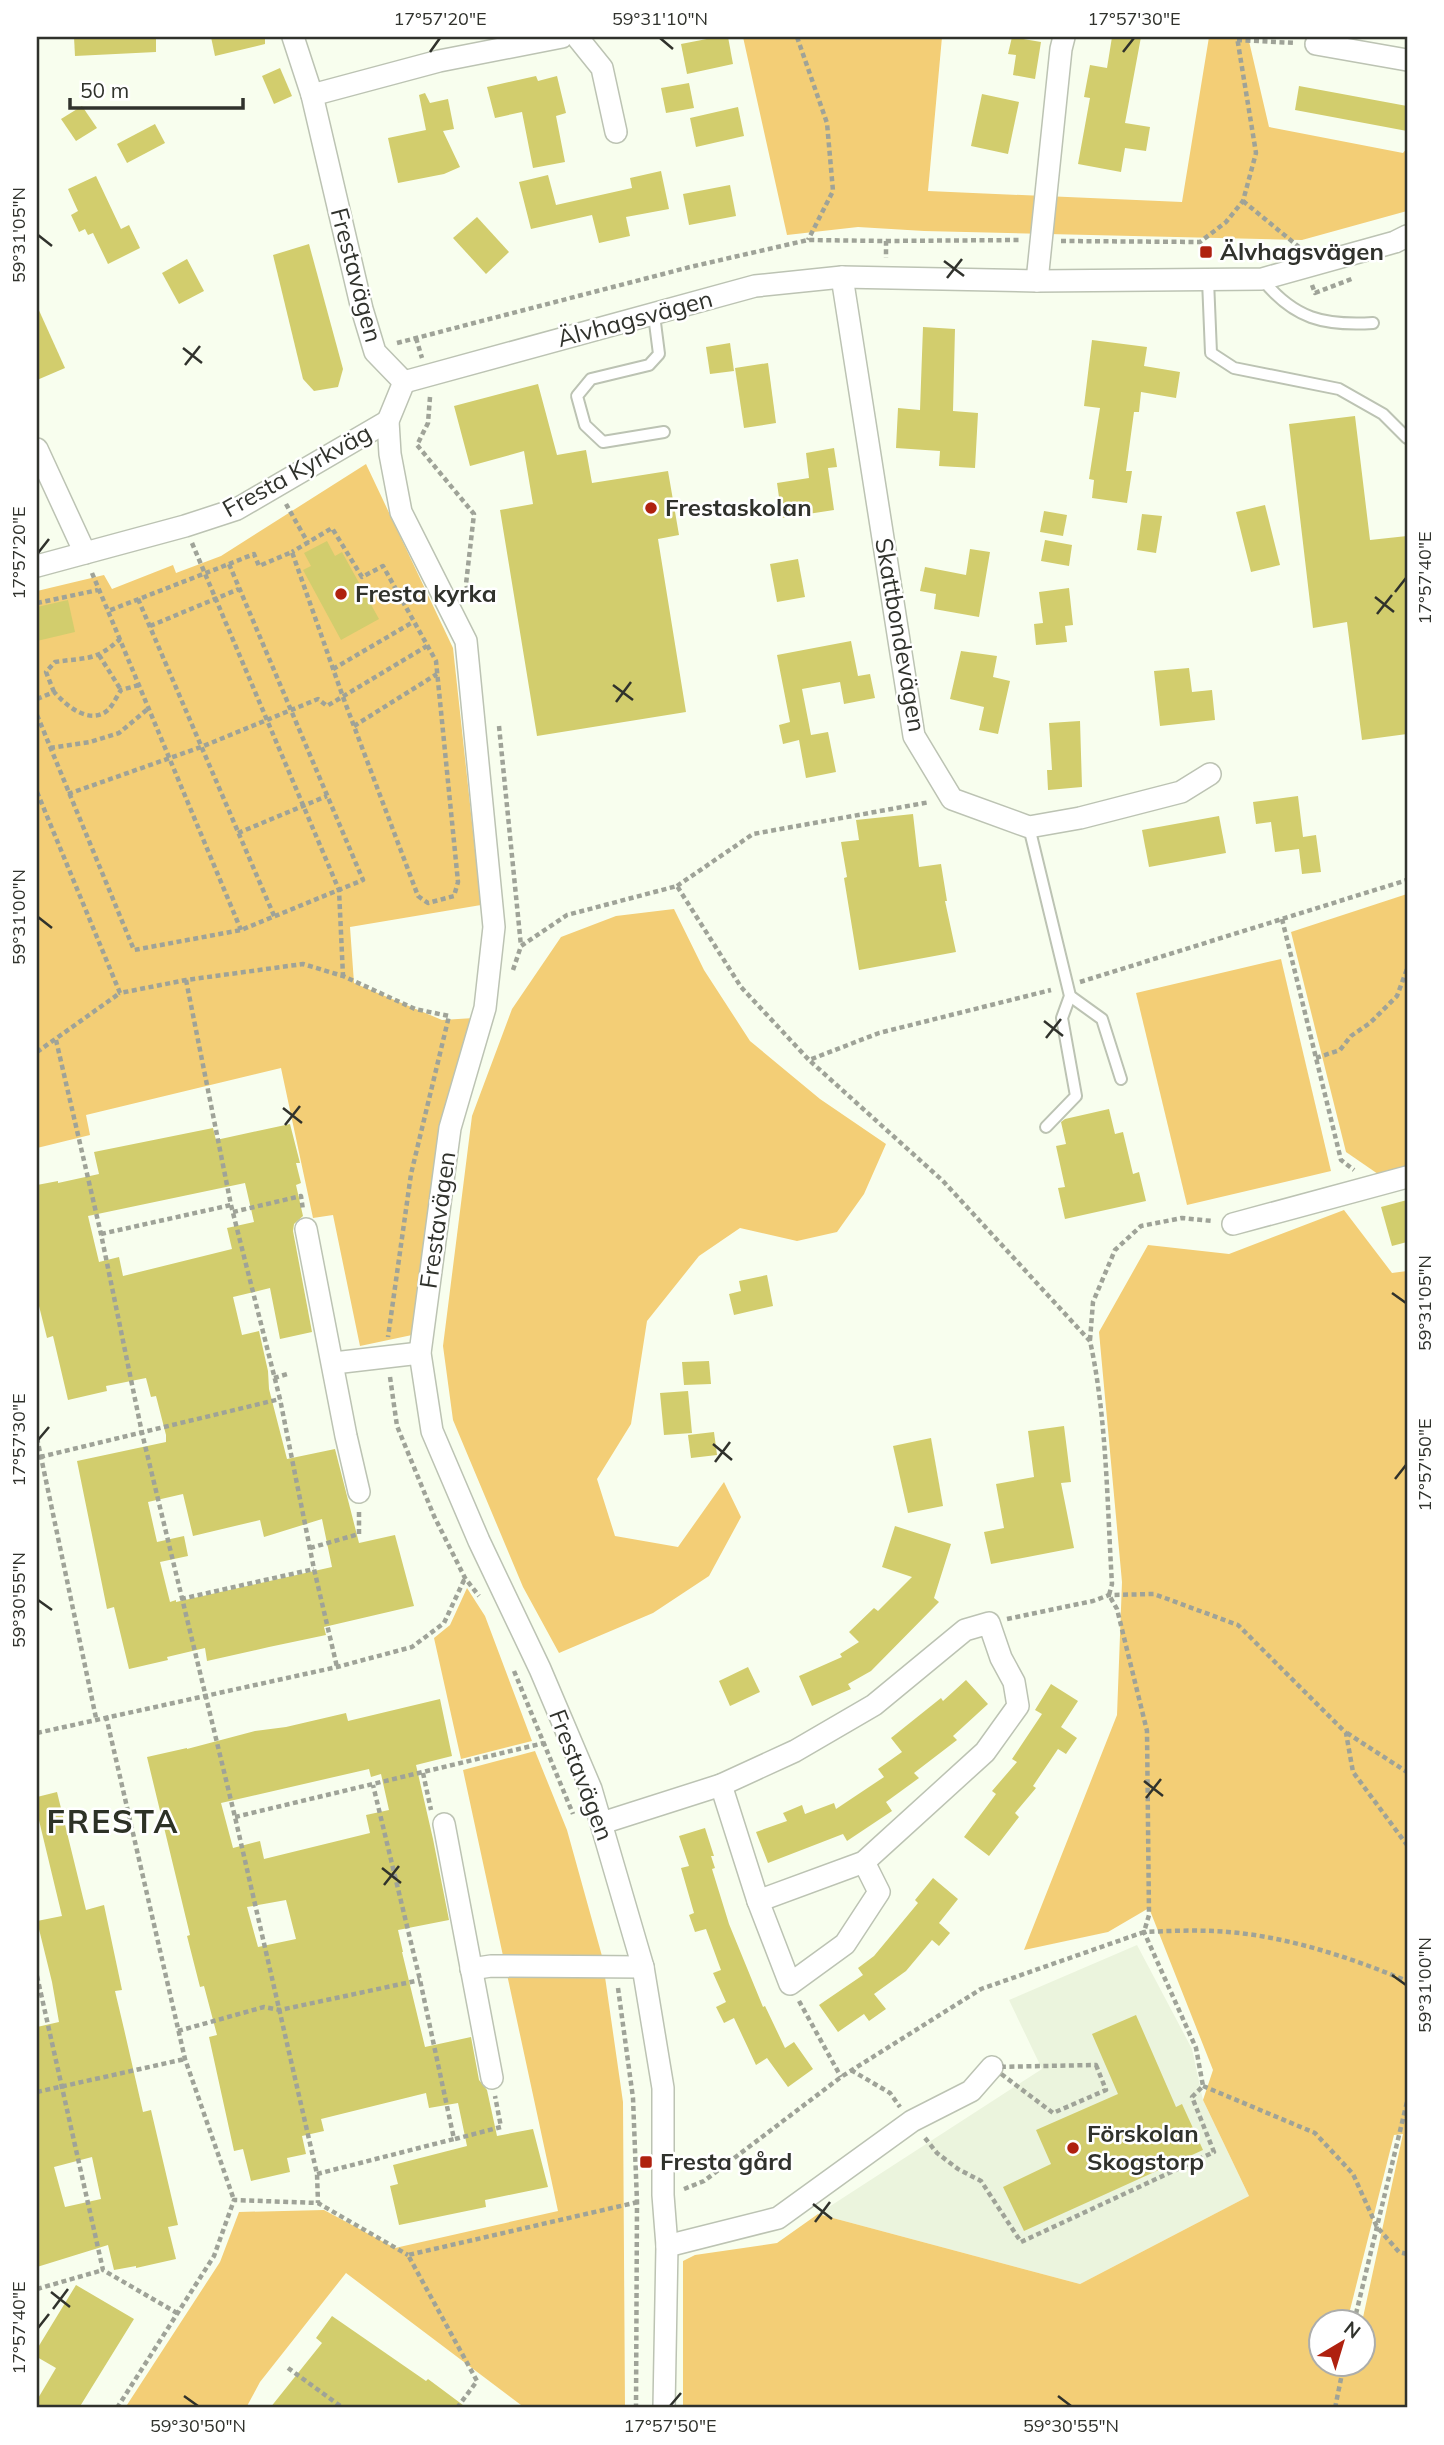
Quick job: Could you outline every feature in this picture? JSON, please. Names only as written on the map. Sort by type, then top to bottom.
[{"type":"street","name":"Frestavägen","points":[[293,37],[312,96],[362,309],[375,352],[404,382],[388,421],[390,454],[401,512],[466,640],[494,927],[485,1008],[450,1128],[420,1353],[432,1431],[591,1788],[643,1967],[663,2088],[663,2195],[667,2246],[664,2408]]},
{"type":"street","points":[[312,96],[439,61],[562,37]]},
{"type":"street","points":[[577,37],[602,68],[616,132]]},
{"type":"street","points":[[1037,281],[1060,49],[1064,37]]},
{"type":"street","points":[[1316,44],[1407,60]]},
{"type":"street","name":"Älvhagsvägen","points":[[404,382],[755,286],[842,277],[1037,281],[1262,279],[1395,242],[1407,236]]},
{"type":"street","name":"Skattbondevägen","points":[[842,277],[914,736],[952,799]]},
{"type":"street","name":"Fresta Kyrkväg","points":[[37,566],[237,509],[388,421]]},
{"type":"street","points":[[37,449],[85,553]]},
{"type":"street","points":[[952,799],[1029,827],[1080,818],[1181,792],[1210,774]]},
{"type":"street","points":[[1233,1224],[1407,1177]]},
{"type":"street","points":[[306,1229],[359,1492]]},
{"type":"street","points":[[334,1363],[420,1353]]},
{"type":"street","points":[[602,1824],[721,1785],[795,1751],[874,1705],[965,1630],[989,1623],[1001,1658],[1014,1682],[1018,1706],[985,1752],[864,1862],[758,1901]]},
{"type":"street","points":[[721,1785],[758,1901],[790,1984],[845,1944],[879,1892],[864,1862]]},
{"type":"street","points":[[444,1824],[492,2078]]},
{"type":"street","points":[[471,1969],[491,1966],[643,1967]]},
{"type":"street","points":[[667,2246],[778,2218],[912,2121],[971,2091],[992,2067]]},
{"type":"lane","points":[[1262,279],[1278,298],[1308,317],[1341,325],[1373,323]]},
{"type":"lane","points":[[1208,280],[1211,354],[1234,368],[1339,389],[1383,414],[1407,438]]},
{"type":"lane","points":[[654,314],[659,354],[649,365],[591,379],[577,396],[584,425],[603,442],[664,432]]},
{"type":"lane","points":[[1029,827],[1069,991],[1062,1018],[1076,1096],[1046,1127]]},
{"type":"lane","points":[[1069,991],[1102,1019],[1121,1079]]},
{"type":"path","points":[[797,37],[827,123],[833,191],[808,240]]},
{"type":"path","points":[[375,352],[398,343],[690,267],[808,240],[1200,242],[1226,222],[1243,201],[1256,153],[1237,38],[1316,44]]},
{"type":"path","points":[[1243,201],[1297,244],[1301,252]]},
{"type":"path","points":[[885,277],[887,240]]},
{"type":"path","points":[[276,487],[308,542]]},
{"type":"path","points":[[185,526],[339,890],[343,976]]},
{"type":"path","points":[[108,611],[254,554],[259,566],[292,552],[332,528],[362,577],[383,566],[436,661],[457,882],[454,896],[428,903],[418,896],[292,552]]},
{"type":"path","points":[[85,553],[98,590],[241,930]]},
{"type":"path","points":[[37,715],[134,950],[241,930],[363,880],[229,564]]},
{"type":"path","points":[[150,626],[239,589]]},
{"type":"path","points":[[37,603],[98,590]]},
{"type":"path","points":[[138,599],[275,918]]},
{"type":"path","points":[[333,669],[414,622]]},
{"type":"path","points":[[120,639],[91,658],[55,662],[46,671],[54,692],[69,708],[96,715],[108,709],[121,690],[139,685]]},
{"type":"path","points":[[68,794],[201,747],[318,699],[327,706],[427,646]]},
{"type":"path","points":[[99,655],[121,690]]},
{"type":"path","points":[[354,726],[438,674]]},
{"type":"path","points":[[37,699],[54,692]]},
{"type":"path","points":[[50,748],[90,742],[120,733],[149,708]]},
{"type":"path","points":[[37,792],[120,993]]},
{"type":"path","points":[[238,833],[327,796]]},
{"type":"path","points":[[510,979],[522,946],[567,915],[677,886],[753,834],[952,799]]},
{"type":"path","points":[[677,886],[741,987],[809,1060],[879,1033],[1069,991],[1407,880]]},
{"type":"path","points":[[1282,919],[1341,1160],[1377,1185]]},
{"type":"path","points":[[37,1052],[120,993],[186,980],[303,964],[343,976],[415,1009],[449,1016],[411,1174],[388,1330],[387,1357],[397,1426],[434,1516],[465,1578],[481,1599]]},
{"type":"path","points":[[1316,1058],[1340,1050],[1351,1036],[1370,1023],[1397,996],[1407,969]]},
{"type":"path","points":[[186,980],[231,1205],[280,1399],[314,1569],[337,1667]]},
{"type":"path","points":[[56,1040],[101,1234],[142,1433],[235,1817],[317,2174],[318,2203]]},
{"type":"path","points":[[233,1212],[301,1196]]},
{"type":"path","points":[[101,1234],[231,1205]]},
{"type":"path","points":[[1090,1341],[1093,1302],[1115,1250],[1141,1226],[1182,1218],[1233,1224]]},
{"type":"path","points":[[274,1378],[287,1374]]},
{"type":"path","points":[[40,1457],[280,1399]]},
{"type":"path","points":[[37,1438],[96,1718]]},
{"type":"path","points":[[310,1548],[359,1534],[359,1492]]},
{"type":"path","points":[[181,1599],[314,1569]]},
{"type":"path","points":[[37,1733],[337,1667],[412,1647],[444,1623],[465,1578]]},
{"type":"path","points":[[989,1623],[1093,1601],[1109,1595],[1154,1594],[1238,1625],[1346,1733],[1407,1772]]},
{"type":"path","points":[[514,1670],[575,1820]]},
{"type":"path","points":[[106,1716],[184,2059],[234,2200],[214,2256],[117,2408]]},
{"type":"path","points":[[1346,1733],[1353,1772],[1407,1845]]},
{"type":"path","points":[[235,1817],[544,1743]]},
{"type":"path","points":[[423,1773],[432,1816],[444,1824]]},
{"type":"path","points":[[373,1786],[420,1980],[454,2139]]},
{"type":"path","points":[[1203,2086],[1196,2048],[1144,1932],[1216,1931],[1292,1942],[1376,1968],[1407,1981]]},
{"type":"path","points":[[615,1967],[633,2098],[637,2202],[636,2408]]},
{"type":"path","points":[[418,1972],[428,1970]]},
{"type":"path","points":[[37,1976],[103,2270]]},
{"type":"path","points":[[178,2031],[264,2007],[280,2010],[420,1980]]},
{"type":"path","points":[[790,1984],[841,2077]]},
{"type":"path","points":[[37,2092],[184,2059]]},
{"type":"path","points":[[1096,2065],[1106,2090],[1053,2113],[992,2067],[1096,2065]]},
{"type":"path","points":[[851,2070],[890,2093],[937,2153],[958,2169],[981,2181],[1021,2242],[1214,2152],[1192,2097],[1203,2086]]},
{"type":"path","points":[[317,2174],[501,2127],[492,2078]]},
{"type":"path","points":[[1203,2086],[1315,2133],[1353,2174],[1377,2227],[1399,2252],[1407,2254]]},
{"type":"path","points":[[1357,2308],[1407,2102]]},
{"type":"path","points":[[234,2200],[318,2203],[408,2255],[477,2381],[457,2408]]},
{"type":"path","points":[[408,2255],[637,2202]]},
{"type":"path","points":[[37,2289],[103,2270],[177,2313]]},
{"type":"path","points":[[288,2368],[343,2408]]},
{"type":"path","points":[[1335,2408],[1342,2378]]},
{"type":"shaded area","points":[[743,37],[942,37],[928,191],[1182,202],[1209,37],[1248,37],[1269,127],[1403,153],[1407,148],[1407,211],[1302,240],[858,227],[787,235]]},
{"type":"shaded area","points":[[366,464],[453,648],[481,905],[350,927],[354,983],[442,1020],[474,1018],[412,1335],[360,1346],[333,1215],[313,1218],[281,1068],[86,1115],[90,1135],[37,1148],[37,591],[104,575],[112,589],[173,565],[176,573],[221,556]]},
{"type":"shaded area","points":[[1407,894],[1407,1166],[1378,1174],[1346,1152],[1291,932]]},
{"type":"shaded area","points":[[674,909],[704,970],[750,1041],[820,1099],[886,1144],[864,1194],[837,1232],[797,1241],[740,1228],[699,1256],[647,1321],[631,1424],[597,1479],[615,1536],[678,1547],[724,1482],[741,1517],[709,1576],[653,1613],[559,1653],[523,1587],[453,1420],[443,1346],[472,1116],[512,1009],[561,937],[616,916]]},
{"type":"shaded area","points":[[1281,959],[1331,1171],[1187,1205],[1136,993]]},
{"type":"shaded area","points":[[1344,1210],[1392,1273],[1407,1271],[1407,2408],[683,2408],[683,2261],[695,2255],[777,2243],[818,2214],[1080,2284],[1249,2196],[1203,2100],[1213,2070],[1149,1908],[1108,1932],[1024,1950],[1117,1715],[1122,1582],[1099,1332],[1148,1245],[1229,1254]],"holes":[[[1403,2134],[1365,2308],[1378,2308],[1378,2378],[1308,2378],[1308,2308],[1351,2308],[1394,2135]]]},
{"type":"shaded area","points":[[467,1588],[485,1616],[532,1741],[461,1759],[434,1638],[450,1625]]},
{"type":"shaded area","points":[[535,1751],[567,1830],[602,1956],[623,2102],[625,2408],[525,2408],[346,2273],[260,2382],[246,2408],[125,2408],[220,2262],[239,2212],[324,2210],[395,2248],[558,2211],[463,1770]]},
{"type":"shaded area","name":"Förskolan Skogstorp","points":[[1137,1945],[1192,2049],[1203,2100],[1249,2196],[1080,2284],[818,2214],[1042,2069],[1009,2000]]},
{"type":"building","points":[[74,37],[156,37],[156,52],[75,56]]},
{"type":"building","points":[[211,37],[265,37],[265,44],[215,56]]},
{"type":"building","points":[[728,37],[733,64],[687,74],[681,44]]},
{"type":"building","points":[[1012,37],[1041,42],[1035,79],[1013,75],[1016,55],[1008,54]]},
{"type":"building","points":[[1112,37],[1141,37],[1125,123],[1150,127],[1146,151],[1125,148],[1121,172],[1078,164],[1090,98],[1084,97],[1090,65],[1107,68]]},
{"type":"building","points":[[280,68],[292,96],[274,104],[262,76]]},
{"type":"building","points":[[536,76],[538,81],[557,76],[566,113],[556,116],[565,162],[533,168],[522,112],[495,118],[487,87]]},
{"type":"building","points":[[689,83],[694,108],[666,113],[661,88]]},
{"type":"building","points":[[1299,86],[1407,106],[1407,131],[1295,110]]},
{"type":"building","points":[[425,93],[430,103],[448,99],[454,129],[443,131],[460,167],[444,174],[398,183],[388,138],[426,130],[419,95]]},
{"type":"building","points":[[982,94],[1019,102],[1008,154],[971,146]]},
{"type":"building","points":[[82,106],[97,128],[76,141],[61,119]]},
{"type":"building","points":[[738,107],[744,136],[696,147],[690,118]]},
{"type":"building","points":[[155,124],[165,143],[127,163],[117,144]]},
{"type":"building","points":[[661,171],[669,209],[626,217],[630,236],[599,243],[592,215],[531,229],[519,182],[548,175],[556,205],[632,188],[630,178]]},
{"type":"building","points":[[96,176],[121,229],[129,225],[140,248],[108,264],[93,233],[88,235],[85,229],[79,232],[71,215],[78,211],[68,189]]},
{"type":"building","points":[[730,185],[736,216],[689,225],[683,194]]},
{"type":"building","points":[[477,217],[509,252],[486,274],[453,238]]},
{"type":"building","points":[[309,244],[343,369],[338,387],[314,391],[303,379],[273,255]]},
{"type":"building","points":[[187,259],[204,291],[179,304],[162,273]]},
{"type":"building","points":[[37,306],[65,368],[37,380]]},
{"type":"building","points":[[923,327],[955,329],[953,411],[978,413],[975,468],[939,466],[940,451],[896,448],[898,408],[920,410]]},
{"type":"building","points":[[1092,340],[1147,347],[1144,366],[1180,372],[1176,398],[1141,392],[1139,412],[1134,412],[1126,471],[1132,471],[1127,503],[1092,498],[1094,480],[1089,479],[1100,408],[1084,406]]},
{"type":"building","points":[[730,343],[734,371],[710,374],[706,347]]},
{"type":"building","points":[[768,363],[776,423],[744,428],[735,368]]},
{"type":"building","points":[[538,384],[557,455],[586,450],[592,483],[668,471],[679,535],[658,539],[686,712],[537,736],[500,510],[533,504],[524,451],[470,466],[454,406]]},
{"type":"building","points":[[1355,416],[1370,540],[1407,536],[1407,734],[1362,740],[1347,622],[1313,628],[1289,424]]},
{"type":"building","points":[[834,448],[837,467],[828,468],[834,510],[782,518],[777,483],[809,478],[806,453]]},
{"type":"building","points":[[1265,505],[1280,565],[1251,572],[1236,512]]},
{"type":"building","points":[[1044,511],[1067,515],[1063,536],[1040,532]]},
{"type":"building","points":[[1142,514],[1162,516],[1156,553],[1137,550]]},
{"type":"building","points":[[1045,540],[1072,545],[1069,566],[1041,561]]},
{"type":"building","name":"Fresta kyrka","points":[[327,541],[335,556],[342,552],[379,619],[341,640],[303,570],[311,566],[304,553]]},
{"type":"building","points":[[970,549],[990,552],[979,617],[934,609],[936,594],[920,591],[925,567],[966,575]]},
{"type":"building","points":[[798,559],[805,597],[777,602],[770,564]]},
{"type":"building","points":[[1069,588],[1073,625],[1065,626],[1067,642],[1036,645],[1034,624],[1043,623],[1039,592]]},
{"type":"building","points":[[68,600],[75,632],[37,641],[37,607]]},
{"type":"building","points":[[851,641],[858,676],[870,674],[875,698],[844,704],[840,682],[802,689],[811,735],[828,732],[836,772],[806,778],[799,740],[783,744],[779,725],[790,722],[777,655]]},
{"type":"building","points":[[961,651],[997,656],[993,677],[1010,681],[998,734],[979,730],[984,707],[950,699]]},
{"type":"building","points":[[1189,668],[1192,692],[1212,690],[1215,720],[1160,726],[1154,671]]},
{"type":"building","points":[[1080,721],[1082,787],[1048,790],[1047,770],[1052,770],[1049,723]]},
{"type":"building","points":[[1298,796],[1303,837],[1316,835],[1321,872],[1302,874],[1299,849],[1275,852],[1271,822],[1256,824],[1253,802]]},
{"type":"building","points":[[913,814],[919,867],[941,864],[945,901],[956,952],[859,970],[841,842],[859,840],[856,820]]},
{"type":"building","points":[[1219,816],[1226,853],[1149,867],[1142,830]]},
{"type":"building","points":[[1109,1109],[1115,1134],[1123,1132],[1133,1174],[1139,1172],[1146,1201],[1065,1219],[1058,1188],[1065,1187],[1056,1146],[1066,1144],[1061,1122]]},
{"type":"building","points":[[290,1124],[300,1163],[296,1163],[301,1183],[296,1185],[303,1216],[294,1224],[293,1231],[312,1332],[280,1339],[270,1288],[233,1297],[242,1335],[259,1331],[269,1389],[287,1459],[335,1449],[359,1543],[395,1535],[414,1606],[324,1627],[326,1635],[207,1661],[205,1648],[129,1669],[114,1607],[107,1609],[77,1461],[166,1442],[166,1435],[156,1396],[151,1397],[146,1378],[106,1386],[107,1391],[68,1400],[53,1336],[47,1338],[37,1298],[37,1185],[99,1174],[94,1152],[213,1128],[216,1140]],"holes":[[[245,1183],[254,1222],[227,1228],[232,1249],[123,1276],[119,1257],[99,1262],[88,1216]],[[183,1494],[193,1536],[260,1520],[264,1537],[322,1519],[332,1567],[170,1602],[160,1562],[188,1556],[184,1536],[157,1542],[148,1502]]]},
{"type":"building","points":[[1407,1200],[1407,1242],[1392,1246],[1381,1207]]},
{"type":"building","points":[[767,1275],[773,1306],[734,1315],[729,1294],[741,1291],[739,1281]]},
{"type":"building","points":[[709,1361],[711,1384],[684,1385],[682,1362]]},
{"type":"building","points":[[688,1391],[692,1433],[664,1435],[660,1393]]},
{"type":"building","points":[[1064,1426],[1071,1482],[1061,1483],[1074,1548],[991,1564],[984,1532],[1004,1528],[996,1484],[1034,1477],[1028,1431]]},
{"type":"building","points":[[714,1432],[717,1455],[691,1458],[688,1435]]},
{"type":"building","points":[[931,1438],[943,1506],[908,1513],[893,1446]]},
{"type":"building","points":[[895,1526],[951,1544],[934,1598],[939,1602],[871,1671],[848,1684],[851,1689],[812,1706],[799,1676],[842,1657],[840,1654],[859,1642],[849,1632],[874,1608],[878,1611],[912,1577],[882,1567]]},
{"type":"building","points":[[748,1667],[760,1692],[730,1706],[719,1681]]},
{"type":"building","points":[[966,1680],[988,1704],[953,1736],[957,1740],[914,1773],[919,1778],[886,1802],[892,1811],[847,1841],[843,1834],[768,1863],[756,1832],[787,1821],[783,1813],[802,1805],[805,1814],[834,1803],[836,1809],[884,1777],[878,1769],[902,1752],[891,1738],[941,1698],[943,1701]]},
{"type":"building","points":[[1051,1684],[1078,1701],[1061,1727],[1077,1738],[1066,1754],[1058,1749],[1033,1786],[1036,1788],[1015,1813],[1019,1817],[989,1856],[964,1837],[996,1794],[992,1791],[1017,1762],[1012,1759],[1042,1714],[1035,1710]]},
{"type":"building","points":[[440,1699],[452,1756],[416,1765],[449,1920],[398,1930],[402,1952],[425,2047],[471,2037],[479,2080],[487,2090],[497,2136],[533,2129],[548,2187],[485,2200],[486,2207],[399,2225],[390,2186],[398,2184],[393,2165],[467,2146],[458,2103],[429,2108],[426,2093],[321,2119],[324,2131],[302,2136],[306,2154],[287,2158],[290,2172],[251,2181],[243,2149],[234,2151],[209,2037],[217,2035],[204,1986],[200,1987],[187,1936],[190,1935],[147,1757],[346,1713],[348,1721]],"holes":[[[369,1769],[371,1777],[381,1774],[389,1810],[366,1815],[370,1833],[264,1859],[260,1841],[233,1848],[221,1803]],[[286,1900],[296,1939],[258,1947],[247,1907]]]},
{"type":"building","points":[[57,1792],[86,1910],[104,1905],[122,1990],[115,1991],[143,2112],[151,2110],[178,2225],[168,2227],[176,2259],[114,2270],[108,2245],[37,2267],[37,2027],[59,2022],[37,1921],[62,1916],[37,1812],[37,1797]],"holes":[[[92,2157],[101,2199],[65,2207],[54,2167]]]},
{"type":"building","points":[[705,1828],[714,1856],[711,1856],[715,1868],[712,1869],[729,1924],[763,2007],[765,2006],[785,2048],[794,2042],[813,2069],[788,2087],[767,2058],[756,2065],[734,2018],[724,2023],[716,2007],[726,2002],[713,1973],[721,1970],[706,1929],[695,1932],[689,1915],[694,1913],[681,1868],[689,1866],[679,1836]]},
{"type":"building","points":[[933,1878],[958,1899],[939,1923],[950,1933],[939,1946],[932,1940],[906,1971],[874,1994],[886,2009],[869,2021],[864,2014],[838,2032],[819,2005],[863,1975],[858,1968],[874,1956],[918,1903],[915,1900]]},
{"type":"building","points":[[1136,2015],[1176,2107],[1182,2104],[1203,2150],[1024,2231],[1003,2187],[1051,2164],[1036,2130],[1118,2094],[1092,2034]]},
{"type":"building","points":[[76,2285],[134,2319],[79,2408],[37,2408],[37,2400],[56,2368],[37,2357],[37,2349]]},
{"type":"building","points":[[332,2316],[467,2408],[270,2408],[322,2343],[316,2338]]},
{"type":"place","name":"Älvhagsvägen","points":[[1206,252]]},
{"type":"place","name":"Frestaskolan","points":[[651,508]]},
{"type":"place","name":"Fresta kyrka","points":[[341,594]]},
{"type":"place","name":"Förskolan Skogstorp","points":[[1073,2148]]},
{"type":"place","name":"Fresta gård","points":[[646,2162]]},
{"type":"district","name":"FRESTA","points":[[113,1822]]}]
